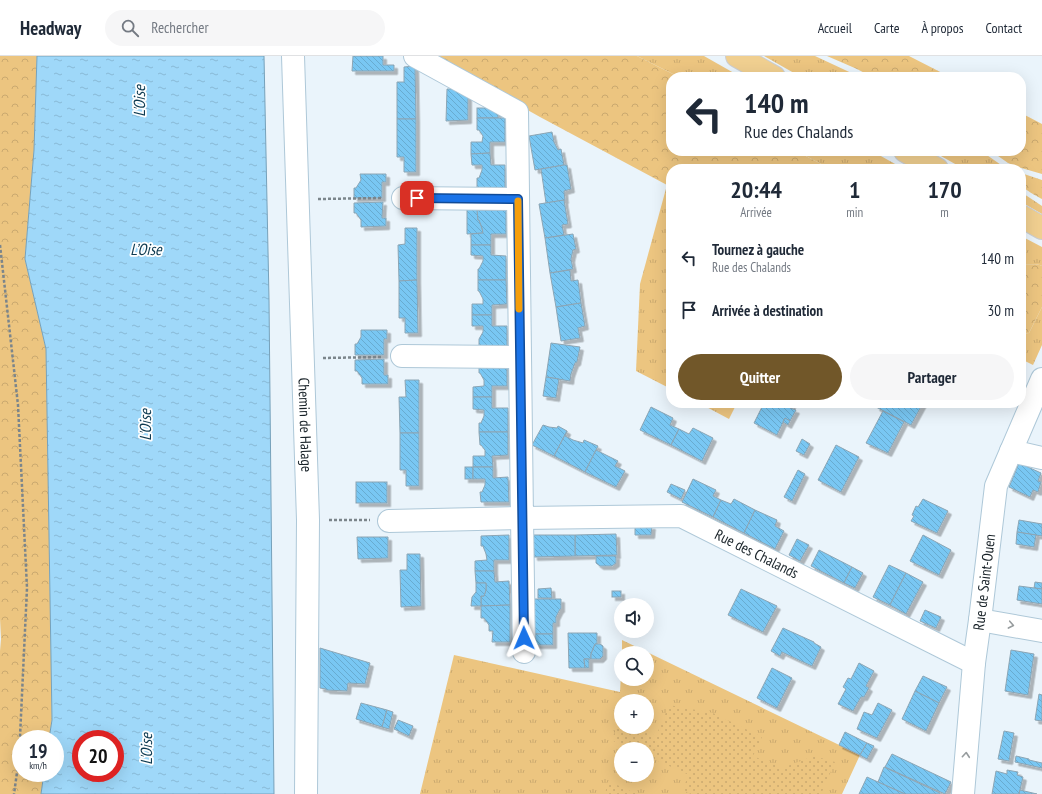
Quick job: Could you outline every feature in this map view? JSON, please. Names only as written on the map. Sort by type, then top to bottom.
[{"type":"main road","points":[[736,56],[765,72]]},
{"type":"main road","points":[[914,156],[928,164]]},
{"type":"main road","points":[[1026,219],[1042,228]]},
{"type":"street","name":"Chemin de Halage","points":[[293,56],[308,520],[306,794]]},
{"type":"street","points":[[415,56],[517,112],[524,652]]},
{"type":"street","points":[[403,198],[518,199]]},
{"type":"street","points":[[402,356],[520,357]]},
{"type":"street","name":"Rue de Saint-Ouen","points":[[963,794],[974,663],[996,486],[1042,379]]},
{"type":"street","points":[[1011,451],[1042,458]]},
{"type":"street","name":"Rue des Chalands","points":[[389,520],[682,516],[974,663]]},
{"type":"street","points":[[980,620],[1042,631]]},
{"type":"path","points":[[298,200],[403,198]]},
{"type":"path","points":[[0,245],[18,405],[26,588],[19,758],[14,794]]},
{"type":"path","points":[[303,358],[402,356]]},
{"type":"path","points":[[308,520],[389,520]]},
{"type":"green space","points":[[0,56],[37,56],[34,150],[25,259],[46,349],[52,720],[50,730],[12,730],[12,782],[43,782],[41,794],[0,794]]},
{"type":"green space","points":[[431,56],[637,56],[669,72],[666,72],[666,156],[806,156],[821,164],[666,164],[666,184],[540,117]]},
{"type":"green space","points":[[637,56],[704,56],[732,72],[669,72]]},
{"type":"green space","points":[[764,56],[815,56],[849,72],[792,72]]},
{"type":"green space","points":[[827,56],[909,56],[940,72],[863,72]]},
{"type":"green space","points":[[1026,116],[1042,124],[1042,174],[1026,169],[1026,164],[1008,163],[998,156],[1026,156]]},
{"type":"green space","points":[[806,156],[881,156],[895,164],[821,164]]},
{"type":"green space","points":[[941,156],[988,156],[1000,164],[955,164]]},
{"type":"green space","points":[[1026,175],[1042,180],[1042,199],[1026,189]]},
{"type":"green space","points":[[666,189],[666,386],[636,371],[640,284]]},
{"type":"green space","points":[[1026,195],[1042,206],[1042,214],[1026,205]]},
{"type":"green space","points":[[1026,239],[1042,247],[1042,266],[1026,264]]},
{"type":"green space","points":[[1026,264],[1035,264],[1042,266],[1042,307],[1029,333],[1026,333]]},
{"type":"green space","points":[[1042,307],[1042,345],[1033,365],[1026,362],[1026,333],[1029,333]]},
{"type":"green space","points":[[708,408],[734,408],[729,419]]},
{"type":"green space","points":[[622,640],[634,646],[622,646]]},
{"type":"green space","points":[[454,655],[620,692],[620,686],[654,686],[654,655],[860,755],[842,794],[420,794]]},
{"type":"green space","points":[[669,705],[713,713],[762,737],[753,756],[782,768],[814,756],[835,762],[821,794],[691,794],[682,790],[689,775],[654,759],[654,742],[615,742],[611,740],[614,734],[652,734],[656,736]]},
{"type":"green space","points":[[608,781],[637,794],[605,794]]},
{"type":"water","name":"L’Oise","points":[[37,56],[264,56],[269,299],[274,794],[41,794],[43,782],[64,782],[64,730],[50,730],[52,720],[46,349],[25,259],[34,150]]},
{"type":"building","points":[[353,56],[383,56],[383,65],[394,65],[394,71],[352,71]]},
{"type":"building","points":[[415,66],[416,119],[397,119],[397,82],[404,82],[404,67]]},
{"type":"building","points":[[447,89],[468,89],[468,120],[446,121]]},
{"type":"building","points":[[477,108],[498,108],[498,118],[477,118]]},
{"type":"building","points":[[477,118],[505,118],[505,142],[490,142],[490,153],[471,154],[471,142],[482,142],[483,136],[479,130],[477,130]]},
{"type":"building","points":[[397,119],[416,119],[416,172],[404,172],[404,157],[397,157]]},
{"type":"building","points":[[552,132],[554,142],[558,150],[561,149],[564,165],[535,170],[529,136]]},
{"type":"building","points":[[490,153],[491,165],[505,165],[505,188],[477,189],[477,178],[479,178],[482,165],[472,165],[471,154]]},
{"type":"building","points":[[567,165],[571,189],[564,191],[565,200],[546,203],[541,169]]},
{"type":"building","points":[[360,174],[386,174],[386,182],[382,182],[382,198],[354,198],[354,188],[356,188],[361,180]]},
{"type":"building","points":[[564,200],[568,224],[562,225],[564,235],[545,238],[539,204]]},
{"type":"building","points":[[383,202],[382,218],[386,218],[386,226],[361,227],[361,220],[356,213],[354,213],[354,203]]},
{"type":"building","points":[[467,205],[477,205],[478,220],[483,233],[467,234]]},
{"type":"building","points":[[477,210],[506,210],[506,234],[491,234],[491,245],[471,245],[471,234],[483,233],[478,220]]},
{"type":"building","points":[[405,228],[417,228],[417,280],[399,281],[398,245],[405,244]]},
{"type":"building","points":[[573,234],[576,249],[573,250],[571,259],[573,269],[550,273],[545,238]]},
{"type":"building","points":[[471,245],[491,245],[491,255],[506,256],[506,280],[478,280],[478,269],[483,261],[483,256],[471,255]]},
{"type":"building","points":[[570,270],[571,281],[578,280],[581,303],[556,307],[550,273]]},
{"type":"building","points":[[417,280],[418,333],[405,333],[405,318],[399,318],[399,281]]},
{"type":"building","points":[[478,280],[506,280],[507,304],[492,305],[492,315],[472,315],[472,304],[483,304],[483,299],[478,291]]},
{"type":"building","points":[[581,303],[585,326],[578,328],[580,338],[561,341],[556,307]]},
{"type":"building","points":[[472,315],[492,315],[492,326],[507,326],[507,350],[479,350],[479,339],[483,332],[483,326],[472,326]]},
{"type":"building","points":[[361,330],[387,330],[387,339],[384,339],[384,355],[355,355],[355,344],[357,344],[361,337]]},
{"type":"building","points":[[551,343],[580,347],[577,362],[575,363],[570,381],[546,377]]},
{"type":"building","points":[[384,359],[384,375],[388,375],[388,384],[362,384],[362,378],[357,371],[355,371],[355,360]]},
{"type":"building","points":[[479,362],[507,362],[507,386],[492,386],[492,397],[473,397],[473,387],[484,386],[484,380],[479,373]]},
{"type":"building","points":[[546,377],[559,379],[556,398],[543,396]]},
{"type":"building","points":[[405,380],[419,380],[419,433],[400,433],[399,397],[406,397]]},
{"type":"building","points":[[473,397],[492,397],[492,408],[508,408],[508,432],[479,432],[479,423],[481,423],[484,416],[484,410],[473,409]]},
{"type":"building","points":[[651,407],[673,418],[670,425],[679,429],[671,445],[640,430]]},
{"type":"building","points":[[762,408],[790,408],[796,410],[790,421],[785,418],[777,435],[754,423]]},
{"type":"building","points":[[878,408],[920,408],[911,425]]},
{"type":"building","points":[[883,411],[904,422],[888,453],[866,443]]},
{"type":"building","points":[[785,418],[790,421],[788,425],[783,422]]},
{"type":"building","points":[[543,425],[557,428],[558,426],[567,431],[554,456],[532,445]]},
{"type":"building","points":[[693,428],[713,438],[702,461],[671,445],[679,429],[689,434]]},
{"type":"building","points":[[567,431],[565,436],[573,440],[583,443],[584,440],[598,446],[585,472],[554,456]]},
{"type":"building","points":[[479,432],[508,432],[508,455],[492,456],[493,467],[473,467],[473,456],[485,456],[485,450],[480,445]]},
{"type":"building","points":[[400,433],[419,433],[419,486],[406,486],[406,470],[400,470]]},
{"type":"building","points":[[802,439],[810,444],[804,455],[796,451]]},
{"type":"building","points":[[836,445],[859,457],[841,492],[818,480]]},
{"type":"building","points":[[596,450],[618,461],[615,466],[625,471],[616,487],[585,472]]},
{"type":"building","points":[[1019,463],[1041,473],[1038,481],[1041,482],[1038,492],[1033,490],[1030,497],[1009,487]]},
{"type":"building","points":[[465,467],[473,467],[473,479],[465,479]]},
{"type":"building","points":[[473,467],[493,467],[493,478],[508,477],[509,502],[481,502],[480,492],[482,492],[485,485],[485,479],[473,479]]},
{"type":"building","points":[[798,470],[805,474],[792,501],[784,497]]},
{"type":"building","points":[[693,479],[716,490],[713,496],[721,500],[713,517],[682,502]]},
{"type":"building","points":[[356,482],[387,482],[387,503],[356,503]]},
{"type":"building","points":[[671,484],[685,490],[681,499],[667,492]]},
{"type":"building","points":[[734,499],[755,510],[744,533],[713,517],[721,500],[731,504]]},
{"type":"building","points":[[923,499],[948,511],[937,533],[911,521],[914,516],[912,515],[916,506],[918,507]]},
{"type":"building","points":[[755,510],[777,520],[775,526],[784,531],[775,549],[744,533]]},
{"type":"building","points":[[1019,520],[1042,524],[1042,536],[1017,532]]},
{"type":"building","points":[[635,525],[652,526],[651,535],[635,535]]},
{"type":"building","points":[[1017,532],[1036,535],[1034,547],[1016,544]]},
{"type":"building","points":[[616,534],[617,555],[575,556],[575,535]]},
{"type":"building","points":[[509,535],[509,560],[494,560],[494,571],[475,571],[475,561],[487,560],[483,546],[481,546],[481,536]]},
{"type":"building","points":[[533,535],[575,535],[575,556],[534,557]]},
{"type":"building","points":[[923,535],[951,550],[939,575],[910,561]]},
{"type":"building","points":[[357,537],[388,537],[388,558],[358,559]]},
{"type":"building","points":[[797,539],[809,545],[800,561],[789,555]]},
{"type":"building","points":[[819,550],[852,567],[844,583],[811,566]]},
{"type":"building","points":[[407,554],[420,554],[421,606],[401,607],[400,570],[407,570]]},
{"type":"building","points":[[596,556],[616,556],[616,563],[612,566],[600,566],[596,563]]},
{"type":"building","points":[[889,565],[906,573],[890,605],[873,597]]},
{"type":"building","points":[[852,567],[863,573],[855,588],[844,583]]},
{"type":"building","points":[[475,571],[494,571],[495,582],[509,581],[510,605],[481,606],[481,596],[484,596],[486,583],[476,583]]},
{"type":"building","points":[[906,573],[923,582],[906,614],[890,605]]},
{"type":"building","points":[[1035,582],[1042,583],[1042,589],[1034,588]]},
{"type":"building","points":[[476,583],[486,583],[486,590],[484,596],[481,596],[481,606],[471,606],[472,597],[476,592]]},
{"type":"building","points":[[1019,586],[1042,589],[1042,604],[1017,600]]},
{"type":"building","points":[[551,588],[552,598],[538,598],[538,589]]},
{"type":"building","points":[[741,589],[777,606],[763,632],[728,615]]},
{"type":"building","points":[[612,591],[621,591],[621,597],[612,597]]},
{"type":"building","points":[[534,599],[561,599],[561,609],[556,617],[556,623],[553,623],[553,634],[534,634]]},
{"type":"building","points":[[510,605],[510,642],[492,642],[493,631],[489,631],[489,625],[484,618],[481,618],[481,606]]},
{"type":"building","points":[[925,610],[941,617],[936,628],[920,621]]},
{"type":"building","points":[[783,628],[814,642],[821,647],[812,666],[782,652],[780,656],[771,651]]},
{"type":"building","points":[[568,633],[597,633],[597,644],[595,644],[591,654],[591,659],[584,659],[585,668],[569,668]]},
{"type":"building","points":[[534,634],[553,634],[553,645],[535,645]]},
{"type":"building","points":[[595,644],[600,644],[603,646],[603,656],[600,659],[591,659],[591,654]]},
{"type":"building","points":[[320,648],[370,663],[365,684],[348,683],[347,691],[326,690],[320,688]]},
{"type":"building","points":[[1011,650],[1034,654],[1028,695],[1005,691]]},
{"type":"building","points":[[584,659],[589,659],[589,668],[585,668]]},
{"type":"building","points":[[859,663],[874,671],[866,686],[869,688],[864,697],[861,697],[853,711],[838,704],[846,689],[843,687],[848,678],[851,679]]},
{"type":"building","points":[[772,668],[792,678],[777,708],[757,698]]},
{"type":"building","points":[[923,676],[947,687],[939,703],[915,691]]},
{"type":"building","points":[[915,691],[939,703],[926,731],[902,719]]},
{"type":"building","points":[[1039,694],[1042,695],[1042,721],[1035,720]]},
{"type":"building","points":[[361,703],[387,710],[382,727],[356,719]]},
{"type":"building","points":[[878,703],[892,710],[877,738],[857,729],[864,712],[872,715]]},
{"type":"building","points":[[387,710],[393,712],[389,729],[382,727]]},
{"type":"building","points":[[398,720],[413,726],[409,736],[394,729]]},
{"type":"building","points":[[1004,731],[1014,733],[1009,761],[998,759]]},
{"type":"building","points":[[845,732],[867,743],[860,755],[839,745]]},
{"type":"building","points":[[867,743],[874,746],[867,759],[860,755]]},
{"type":"building","points":[[892,754],[951,782],[945,794],[885,767]]},
{"type":"building","points":[[1016,756],[1042,763],[1042,768],[1015,762]]},
{"type":"building","points":[[884,767],[940,794],[905,794],[878,782]]},
{"type":"building","points":[[1007,770],[1018,772],[1017,775],[1023,777],[1019,794],[992,794],[996,771],[1007,774]]},
{"type":"building","points":[[867,777],[878,782],[905,794],[859,794]]},
{"type":"building","points":[[1020,790],[1037,794],[1019,794]]},
{"type":"slow traffic","points":[[518,201],[519,309]]},
{"type":"route","points":[[417,198],[518,199],[524,638]]},
{"type":"water label","name":"L'Oise","points":[[139,101]]},
{"type":"water label","name":"L'Oise","points":[[145,425]]},
{"type":"water label","name":"L'Oise","points":[[146,749]]}]
